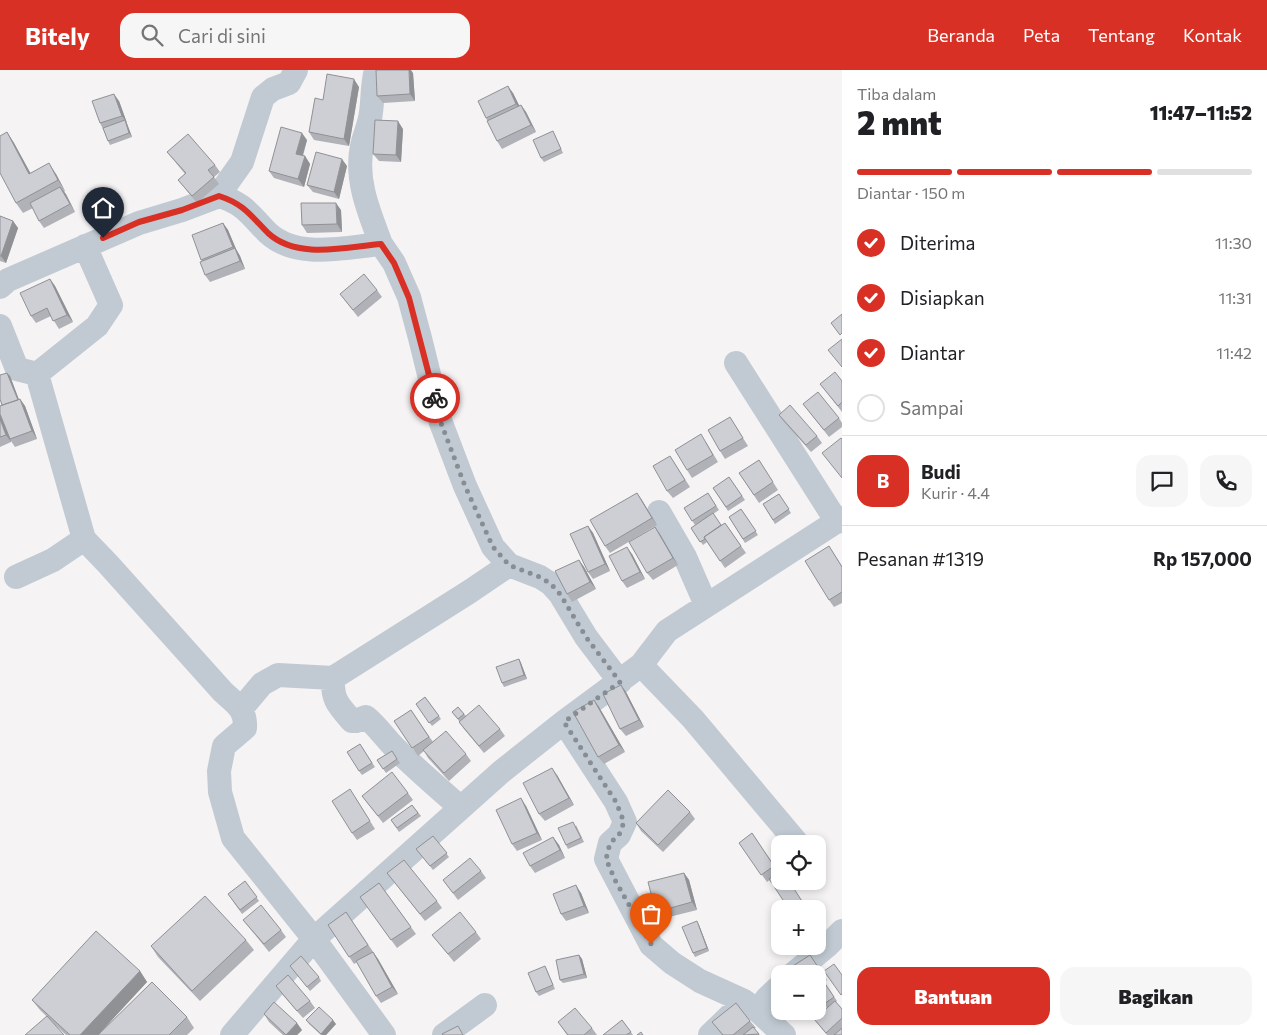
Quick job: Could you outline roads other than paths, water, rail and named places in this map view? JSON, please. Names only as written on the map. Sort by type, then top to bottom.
[{"type":"street","points":[[219,196],[242,162],[263,97],[273,89],[289,83],[296,70]]},
{"type":"street","points":[[376,70],[371,114],[362,145],[361,182],[381,244],[394,263],[409,298],[441,423],[465,486],[493,547],[509,565],[540,577],[551,584],[560,594],[586,637],[620,682]]},
{"type":"street","points":[[0,287],[8,280],[139,222],[182,210],[219,196],[243,206],[269,234],[280,242],[294,248],[315,250],[381,244]]},
{"type":"street","points":[[18,373],[97,326],[111,305],[85,246]]},
{"type":"street","points":[[0,326],[84,539],[223,692],[241,708],[246,717],[246,728],[224,746],[219,770],[220,792],[233,838],[314,939],[384,1035]]},
{"type":"street","points":[[232,1035],[314,939],[460,808],[564,722],[641,665],[667,631],[840,520],[736,363]]},
{"type":"street","points":[[659,512],[685,558],[706,605]]},
{"type":"street","points":[[16,577],[53,560],[84,539]]},
{"type":"street","points":[[241,708],[262,684],[278,675],[333,678],[509,565]]},
{"type":"street","points":[[641,665],[693,719],[790,835]]},
{"type":"street","points":[[333,678],[332,692],[335,700],[352,721],[356,722],[366,717],[422,775],[460,808]]},
{"type":"street","points":[[564,722],[616,802],[624,822],[619,835],[610,843],[606,859],[615,880],[651,944],[672,963],[700,981],[751,1006],[784,1035]]},
{"type":"street","points":[[804,965],[842,931]]},
{"type":"street","points":[[710,1035],[771,994]]},
{"type":"street","points":[[444,1035],[485,1005]]}]
